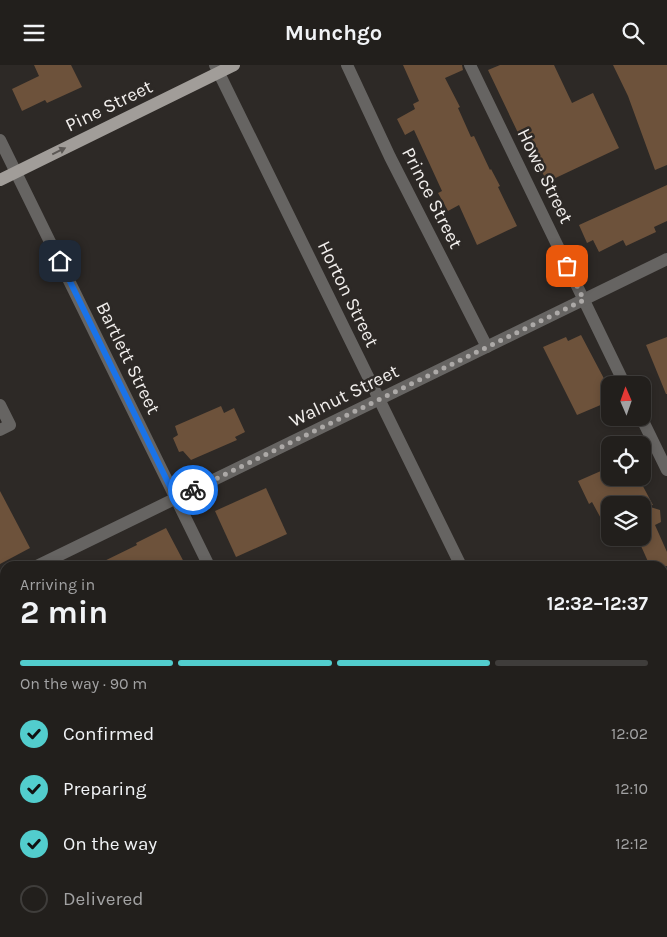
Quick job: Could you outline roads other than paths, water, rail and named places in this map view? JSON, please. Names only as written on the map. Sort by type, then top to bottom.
[{"type":"main road","name":"Pine Street","points":[[0,180],[217,69],[234,65]]},
{"type":"street","name":"Prince Street","points":[[347,65],[390,157],[486,347]]},
{"type":"street","name":"Howe Street","points":[[470,65],[621,376]]},
{"type":"street","name":"Horton Street","points":[[217,69],[459,561]]},
{"type":"street","name":"Bartlett Street","points":[[0,140],[207,561]]},
{"type":"street","name":"Walnut Street","points":[[47,561],[667,259]]},
{"type":"street","points":[[0,405],[10,425],[0,430]]},
{"type":"street","points":[[645,426],[667,470]]}]
